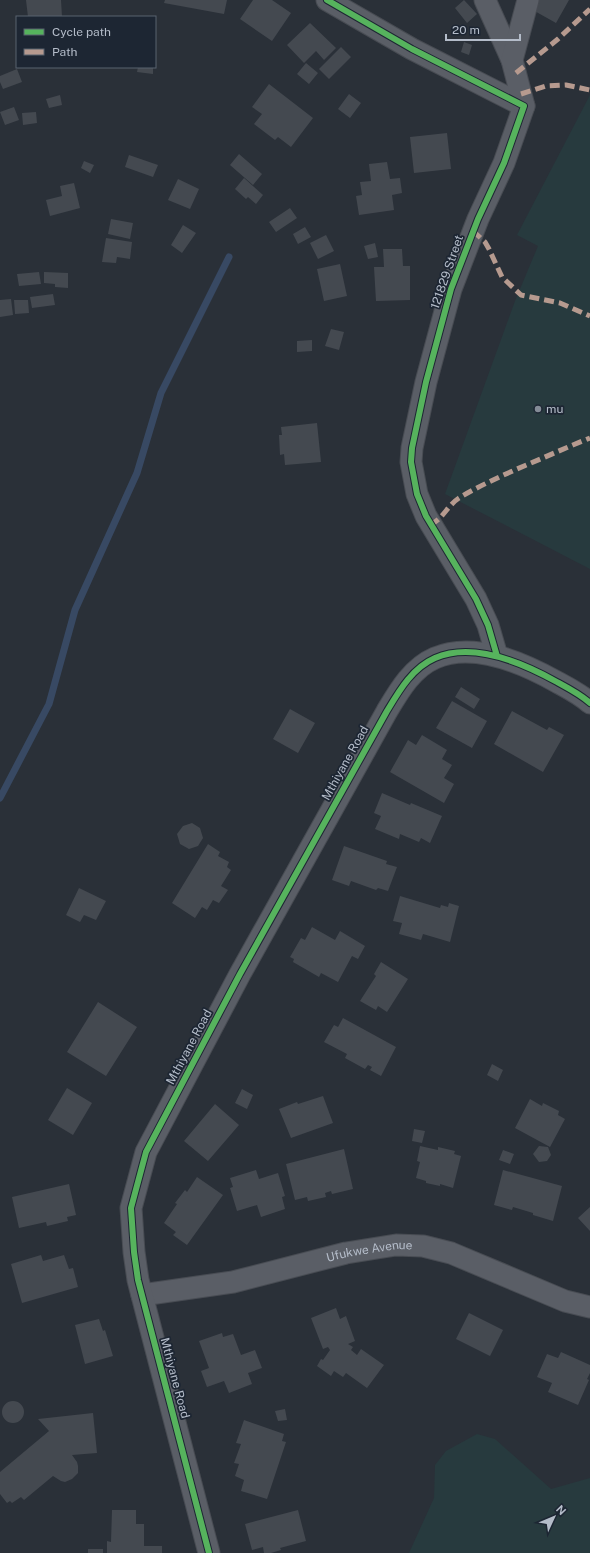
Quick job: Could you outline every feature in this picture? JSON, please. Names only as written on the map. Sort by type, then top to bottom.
[{"type":"street","points":[[327,0],[412,49],[524,106]]},
{"type":"street","points":[[485,0],[512,60],[524,106]]},
{"type":"street","points":[[512,60],[528,0]]},
{"type":"street","name":"121829 Street","points":[[497,656],[488,625],[476,599],[426,516],[417,494],[411,462],[412,448],[426,382],[451,289],[478,219],[504,163],[524,106]]},
{"type":"street","name":"Mthiyane Road","points":[[209,1553],[138,1280],[134,1252],[131,1208],[146,1152],[240,974],[403,685],[421,667],[435,658],[452,653],[470,652],[497,656],[536,670],[582,696],[590,703]]},
{"type":"street","name":"Ufukwe Avenue","points":[[142,1295],[233,1282],[346,1253],[396,1245],[423,1246],[451,1253],[565,1301],[590,1307]]},
{"type":"green space","name":"mu","points":[[590,95],[590,569],[445,494],[515,301],[538,246],[517,235]]},
{"type":"green space","points":[[477,1434],[495,1439],[551,1489],[590,1478],[590,1553],[409,1553],[434,1498],[435,1465],[446,1451]]},
{"type":"building","points":[[26,0],[61,0],[62,16],[28,16]]},
{"type":"building","points":[[165,0],[227,0],[224,14],[164,3]]},
{"type":"building","points":[[253,0],[272,0],[291,13],[272,41],[240,19]]},
{"type":"building","points":[[464,0],[477,14],[467,23],[455,8]]},
{"type":"building","points":[[536,0],[569,0],[556,23],[531,9]]},
{"type":"building","points":[[310,23],[336,48],[324,60],[316,51],[304,63],[287,45]]},
{"type":"building","points":[[464,42],[472,45],[469,55],[461,52]]},
{"type":"building","points":[[341,47],[351,57],[329,79],[319,69]]},
{"type":"building","points":[[306,63],[318,73],[309,84],[297,74]]},
{"type":"building","points":[[138,68],[153,68],[153,74],[137,72]]},
{"type":"building","points":[[17,69],[22,82],[3,89],[0,82],[0,76]]},
{"type":"building","points":[[269,84],[313,118],[291,147],[278,137],[275,140],[254,124],[262,114],[252,107]]},
{"type":"building","points":[[349,94],[361,103],[350,118],[338,109]]},
{"type":"building","points":[[60,95],[62,105],[49,108],[46,99]]},
{"type":"building","points":[[14,107],[19,120],[5,125],[0,112]]},
{"type":"building","points":[[36,112],[37,123],[23,125],[22,113]]},
{"type":"building","points":[[447,133],[451,169],[414,173],[410,137]]},
{"type":"building","points":[[239,154],[262,174],[253,185],[230,165]]},
{"type":"building","points":[[129,155],[158,165],[153,177],[125,167]]},
{"type":"building","points":[[84,161],[94,165],[90,173],[81,168]]},
{"type":"building","points":[[387,162],[390,179],[400,178],[402,193],[392,195],[394,210],[359,215],[356,196],[362,195],[360,182],[371,181],[369,164]]},
{"type":"building","points":[[244,178],[263,195],[256,204],[248,197],[246,199],[235,189]]},
{"type":"building","points":[[178,179],[199,189],[190,209],[168,200]]},
{"type":"building","points":[[74,183],[80,208],[50,216],[46,200],[62,196],[60,186]]},
{"type":"building","points":[[290,208],[297,218],[276,232],[269,222]]},
{"type":"building","points":[[111,219],[133,223],[130,239],[108,234]]},
{"type":"building","points":[[183,225],[196,233],[182,253],[171,245]]},
{"type":"building","points":[[305,227],[311,237],[298,244],[293,234]]},
{"type":"building","points":[[326,235],[334,251],[318,259],[310,243]]},
{"type":"building","points":[[106,238],[132,242],[130,259],[117,257],[116,263],[102,262]]},
{"type":"building","points":[[375,243],[378,257],[368,259],[364,246]]},
{"type":"building","points":[[383,249],[402,249],[403,266],[410,266],[410,300],[376,301],[374,267],[384,267]]},
{"type":"building","points":[[340,264],[347,296],[324,301],[317,269]]},
{"type":"building","points":[[39,272],[41,284],[19,286],[17,274]]},
{"type":"building","points":[[44,272],[68,273],[68,288],[55,287],[55,284],[44,283]]},
{"type":"building","points":[[53,294],[55,305],[32,308],[30,297]]},
{"type":"building","points":[[11,299],[13,315],[0,317],[0,300]]},
{"type":"building","points":[[14,300],[28,300],[29,313],[15,314]]},
{"type":"building","points":[[331,329],[344,332],[339,350],[325,346]]},
{"type":"building","points":[[312,340],[312,351],[297,352],[297,341]]},
{"type":"building","points":[[317,423],[321,462],[285,465],[284,454],[280,455],[279,435],[282,435],[281,427]]},
{"type":"building","points":[[461,687],[480,699],[474,709],[455,697]]},
{"type":"building","points":[[452,701],[487,721],[472,748],[436,728]]},
{"type":"building","points":[[290,709],[315,723],[298,753],[273,739]]},
{"type":"building","points":[[512,711],[547,730],[549,727],[564,735],[543,772],[494,744]]},
{"type":"building","points":[[422,735],[447,750],[442,759],[452,765],[444,778],[454,784],[444,803],[390,772],[408,740],[416,745]]},
{"type":"building","points":[[382,793],[442,816],[430,843],[421,838],[419,842],[400,834],[399,839],[375,829],[381,816],[374,813]]},
{"type":"building","points":[[192,823],[200,828],[203,838],[198,846],[189,849],[180,844],[177,834],[183,826]]},
{"type":"building","points":[[208,844],[220,852],[218,856],[229,862],[227,867],[231,870],[221,886],[228,890],[219,903],[213,900],[207,910],[202,907],[195,918],[172,903]]},
{"type":"building","points":[[344,846],[387,861],[386,864],[397,867],[388,891],[378,888],[376,890],[351,881],[349,886],[332,880]]},
{"type":"building","points":[[79,888],[106,901],[96,920],[84,915],[80,922],[66,915]]},
{"type":"building","points":[[400,896],[440,908],[441,905],[448,907],[449,903],[459,906],[450,942],[423,934],[421,940],[399,934],[402,923],[393,921]]},
{"type":"building","points":[[312,927],[335,940],[340,931],[365,946],[358,959],[352,956],[338,982],[321,973],[319,977],[293,962],[294,959],[290,957],[301,938],[305,940]]},
{"type":"building","points":[[381,962],[408,979],[387,1012],[378,1006],[376,1010],[360,1001],[376,976],[374,974]]},
{"type":"building","points":[[98,1002],[137,1027],[106,1076],[67,1052]]},
{"type":"building","points":[[343,1018],[396,1047],[381,1076],[370,1070],[372,1067],[368,1065],[365,1069],[345,1058],[347,1054],[324,1042],[334,1025],[338,1027]]},
{"type":"building","points":[[492,1064],[503,1070],[498,1081],[487,1075]]},
{"type":"building","points":[[67,1088],[92,1103],[73,1135],[48,1120]]},
{"type":"building","points":[[242,1089],[253,1095],[247,1109],[235,1103]]},
{"type":"building","points":[[323,1096],[333,1123],[291,1138],[279,1109],[297,1102],[298,1104]]},
{"type":"building","points":[[530,1099],[542,1106],[543,1103],[559,1111],[558,1115],[565,1119],[550,1147],[515,1128]]},
{"type":"building","points":[[215,1104],[239,1125],[208,1161],[184,1141]]},
{"type":"building","points":[[414,1129],[425,1131],[422,1143],[412,1141]]},
{"type":"building","points":[[420,1146],[438,1150],[438,1147],[455,1151],[454,1154],[461,1156],[453,1188],[440,1184],[440,1186],[426,1183],[426,1181],[416,1178],[420,1162],[417,1161]]},
{"type":"building","points":[[539,1146],[548,1147],[551,1155],[547,1161],[539,1162],[533,1154]]},
{"type":"building","points":[[344,1149],[353,1189],[332,1194],[331,1191],[325,1193],[326,1197],[308,1201],[307,1197],[295,1200],[286,1164]]},
{"type":"building","points":[[503,1150],[514,1154],[510,1164],[499,1160]]},
{"type":"building","points":[[256,1170],[259,1179],[278,1173],[285,1196],[282,1197],[285,1209],[261,1217],[257,1205],[237,1211],[230,1188],[233,1187],[230,1178]]},
{"type":"building","points":[[503,1170],[562,1186],[553,1221],[513,1207],[512,1210],[494,1205]]},
{"type":"building","points":[[197,1177],[223,1195],[187,1245],[173,1235],[176,1232],[164,1223],[177,1204],[175,1203],[185,1190],[187,1192]]},
{"type":"building","points":[[69,1184],[76,1215],[67,1217],[68,1221],[47,1226],[46,1222],[19,1228],[12,1197]]},
{"type":"building","points":[[590,1207],[590,1231],[578,1218]]},
{"type":"building","points":[[41,1255],[43,1261],[64,1255],[69,1269],[73,1268],[78,1287],[22,1303],[11,1264]]},
{"type":"building","points":[[336,1308],[340,1319],[346,1316],[355,1341],[348,1344],[353,1347],[351,1350],[357,1355],[361,1349],[384,1365],[367,1388],[346,1373],[343,1377],[334,1371],[331,1376],[317,1366],[321,1359],[323,1360],[330,1350],[328,1347],[323,1349],[311,1318]]},
{"type":"building","points":[[469,1313],[503,1330],[490,1356],[456,1339]]},
{"type":"building","points":[[99,1319],[103,1331],[105,1330],[113,1356],[85,1364],[75,1325]]},
{"type":"building","points":[[222,1333],[223,1337],[233,1334],[241,1355],[255,1350],[262,1368],[248,1373],[252,1384],[229,1393],[224,1381],[207,1387],[201,1371],[209,1368],[199,1341]]},
{"type":"building","points":[[561,1352],[590,1365],[590,1373],[587,1379],[589,1380],[578,1405],[548,1392],[552,1383],[537,1377],[547,1354],[558,1358]]},
{"type":"building","points":[[13,1401],[21,1404],[24,1412],[21,1420],[13,1423],[5,1420],[2,1412],[5,1404]]},
{"type":"building","points":[[285,1409],[287,1420],[278,1421],[275,1411]]},
{"type":"building","points":[[93,1413],[97,1453],[72,1455],[77,1462],[78,1473],[72,1479],[65,1482],[53,1476],[24,1500],[21,1497],[12,1503],[10,1501],[7,1503],[0,1494],[0,1472],[49,1431],[38,1419]]},
{"type":"building","points":[[244,1420],[284,1434],[282,1441],[286,1442],[267,1499],[241,1491],[244,1480],[235,1476],[239,1464],[234,1463],[241,1444],[236,1443]]},
{"type":"building","points":[[112,1510],[136,1510],[136,1524],[144,1524],[144,1546],[162,1546],[162,1553],[107,1553],[107,1541],[111,1542]]},
{"type":"building","points":[[298,1510],[306,1541],[280,1548],[281,1550],[271,1553],[264,1553],[263,1547],[252,1550],[245,1524]]},
{"type":"building","points":[[88,1549],[103,1549],[103,1553],[88,1553]]},
{"type":"waterway","points":[[0,798],[49,704],[75,610],[137,473],[161,393],[229,257]]},
{"type":"marked path","points":[[516,73],[558,39],[590,9]]},
{"type":"marked path","points":[[521,94],[546,86],[566,85],[590,90]]},
{"type":"marked path","points":[[473,231],[485,242],[502,277],[521,295],[560,303],[590,316]]},
{"type":"marked path","points":[[430,525],[438,519],[455,501],[473,490],[517,469],[590,438]]},
{"type":"cycle path","points":[[327,0],[412,49],[524,106],[504,163],[478,219],[451,289],[426,382],[412,448],[411,462],[417,494],[426,516],[476,599],[488,625],[497,656]]},
{"type":"cycle path","points":[[209,1553],[138,1280],[134,1252],[131,1208],[146,1152],[240,974],[387,711],[401,688],[413,674],[427,662],[450,653],[482,653],[498,656],[529,668],[570,689],[590,703]]},
{"type":"place","name":"mu","points":[[538,409]]}]
